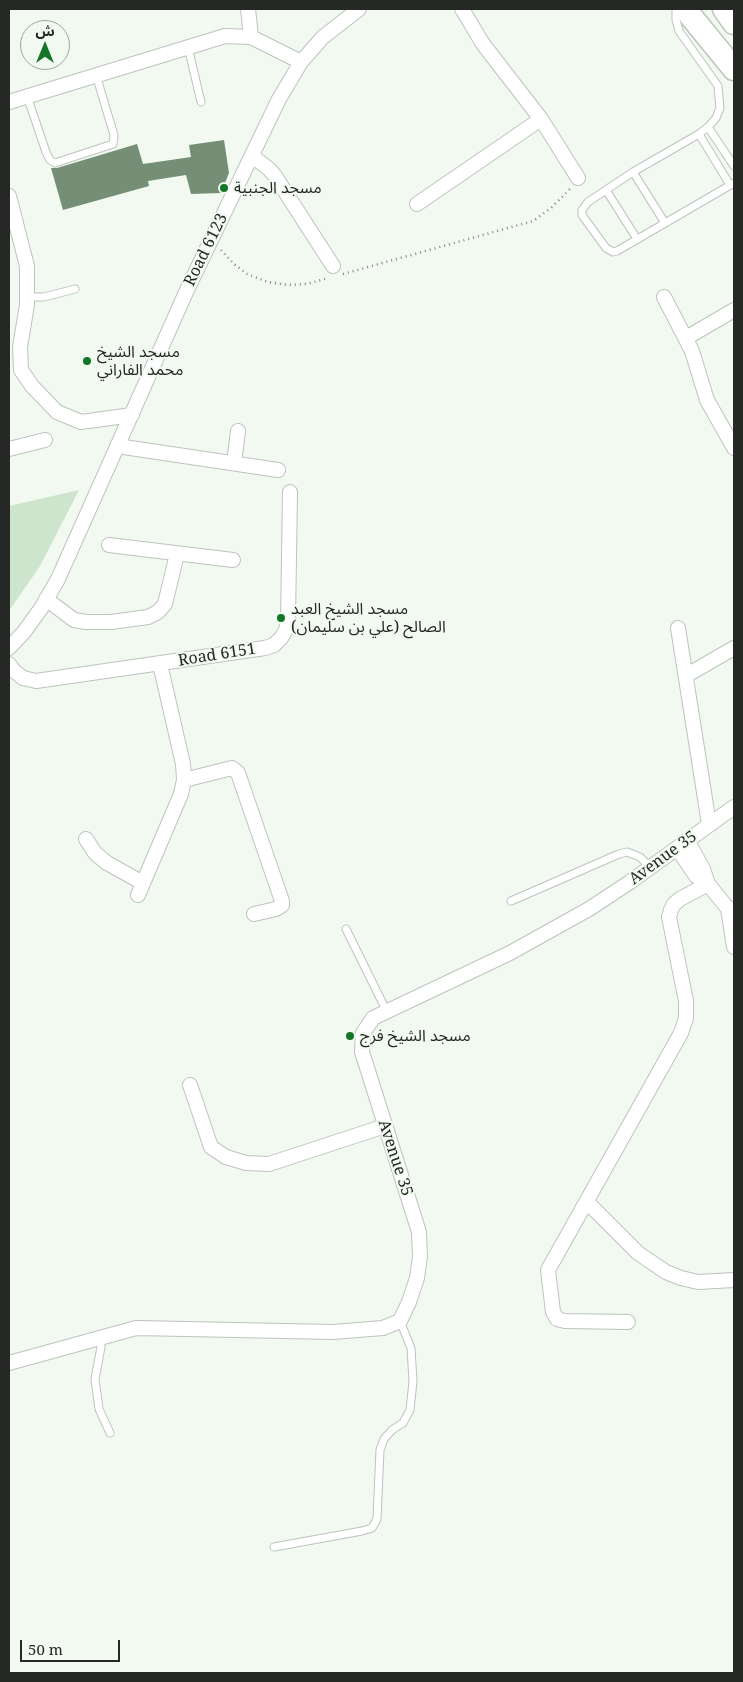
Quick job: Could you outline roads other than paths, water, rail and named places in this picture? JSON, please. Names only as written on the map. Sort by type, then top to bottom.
[{"type":"main road","points":[[684,9],[734,69]]},
{"type":"main road","points":[[724,9],[734,23]]},
{"type":"street","points":[[248,9],[251,37]]},
{"type":"street","points":[[462,9],[483,44],[541,119],[578,178]]},
{"type":"street","name":"Road 6123","points":[[9,648],[24,632],[58,579],[187,290],[279,99],[301,62],[323,37],[352,11]]},
{"type":"street","points":[[9,102],[225,36],[251,37],[301,62]]},
{"type":"street","points":[[417,204],[541,119]]},
{"type":"street","points":[[252,156],[275,176],[332,266]]},
{"type":"street","points":[[9,196],[27,266],[27,297],[20,347],[21,370],[32,386],[56,412],[81,422],[132,415]]},
{"type":"street","points":[[664,297],[692,352],[707,400],[734,448]]},
{"type":"street","points":[[686,338],[734,310]]},
{"type":"street","points":[[234,463],[238,431]]},
{"type":"street","points":[[9,449],[45,440]]},
{"type":"street","points":[[117,446],[278,470]]},
{"type":"street","name":"Road 6151","points":[[9,664],[23,678],[36,681],[160,664],[274,645],[282,638],[288,621],[290,492]]},
{"type":"street","points":[[109,545],[233,560]]},
{"type":"street","points":[[46,600],[74,620],[111,622],[148,617],[158,612],[165,604],[178,554]]},
{"type":"street","points":[[678,628],[687,675],[709,824]]},
{"type":"street","points":[[687,675],[734,648]]},
{"type":"street","points":[[86,839],[95,853],[140,889],[181,794],[184,780],[183,764],[160,664]]},
{"type":"street","points":[[184,780],[232,768],[238,773],[282,901],[282,905],[276,909],[254,914]]},
{"type":"street","name":"Avenue 35","points":[[400,1321],[417,1278],[420,1256],[418,1232],[362,1052],[363,1033],[373,1018],[510,953],[550,932],[610,896],[734,807]]},
{"type":"street","points":[[682,844],[704,869],[708,884],[731,909],[734,947]]},
{"type":"street","points":[[628,1322],[565,1321],[557,1319],[548,1270],[684,1026],[686,1001],[669,917],[674,904],[708,884]]},
{"type":"street","points":[[190,1085],[211,1147],[226,1157],[246,1163],[269,1164],[385,1126]]},
{"type":"street","points":[[587,1202],[638,1253],[666,1272],[698,1282],[734,1280]]},
{"type":"street","points":[[9,1363],[136,1328],[333,1332],[383,1328],[400,1321]]},
{"type":"lane","points":[[676,9],[679,32],[718,86],[720,108],[716,118],[699,134],[633,172],[584,206],[582,215],[609,250],[617,251],[732,184],[699,134]]},
{"type":"lane","points":[[188,46],[201,102]]},
{"type":"lane","points":[[27,96],[46,152],[50,160],[55,164],[113,144],[114,135],[96,75]]},
{"type":"lane","points":[[708,127],[734,166]]},
{"type":"lane","points":[[633,172],[665,223]]},
{"type":"lane","points":[[606,190],[638,239]]},
{"type":"lane","points":[[27,297],[44,297],[75,289]]},
{"type":"lane","points":[[511,901],[627,852],[640,857],[650,867]]},
{"type":"lane","points":[[346,929],[387,1012]]},
{"type":"lane","points":[[274,1547],[372,1528],[377,1519],[380,1450],[384,1439],[392,1430],[403,1423],[410,1410],[413,1381],[411,1348],[400,1321]]},
{"type":"lane","points":[[101,1337],[102,1347],[96,1379],[99,1409],[110,1433]]},
{"type":"place","name":"مسجد الجنبية","points":[[224,188]]},
{"type":"place","name":"مسجد الشيخ محمد الفاراني","points":[[87,361]]},
{"type":"place","name":"مسجد الشيخ العبد الصالح (علي بن سليمان)","points":[[281,618]]},
{"type":"place","name":"مسجد الشيخ فرج","points":[[350,1036]]}]
